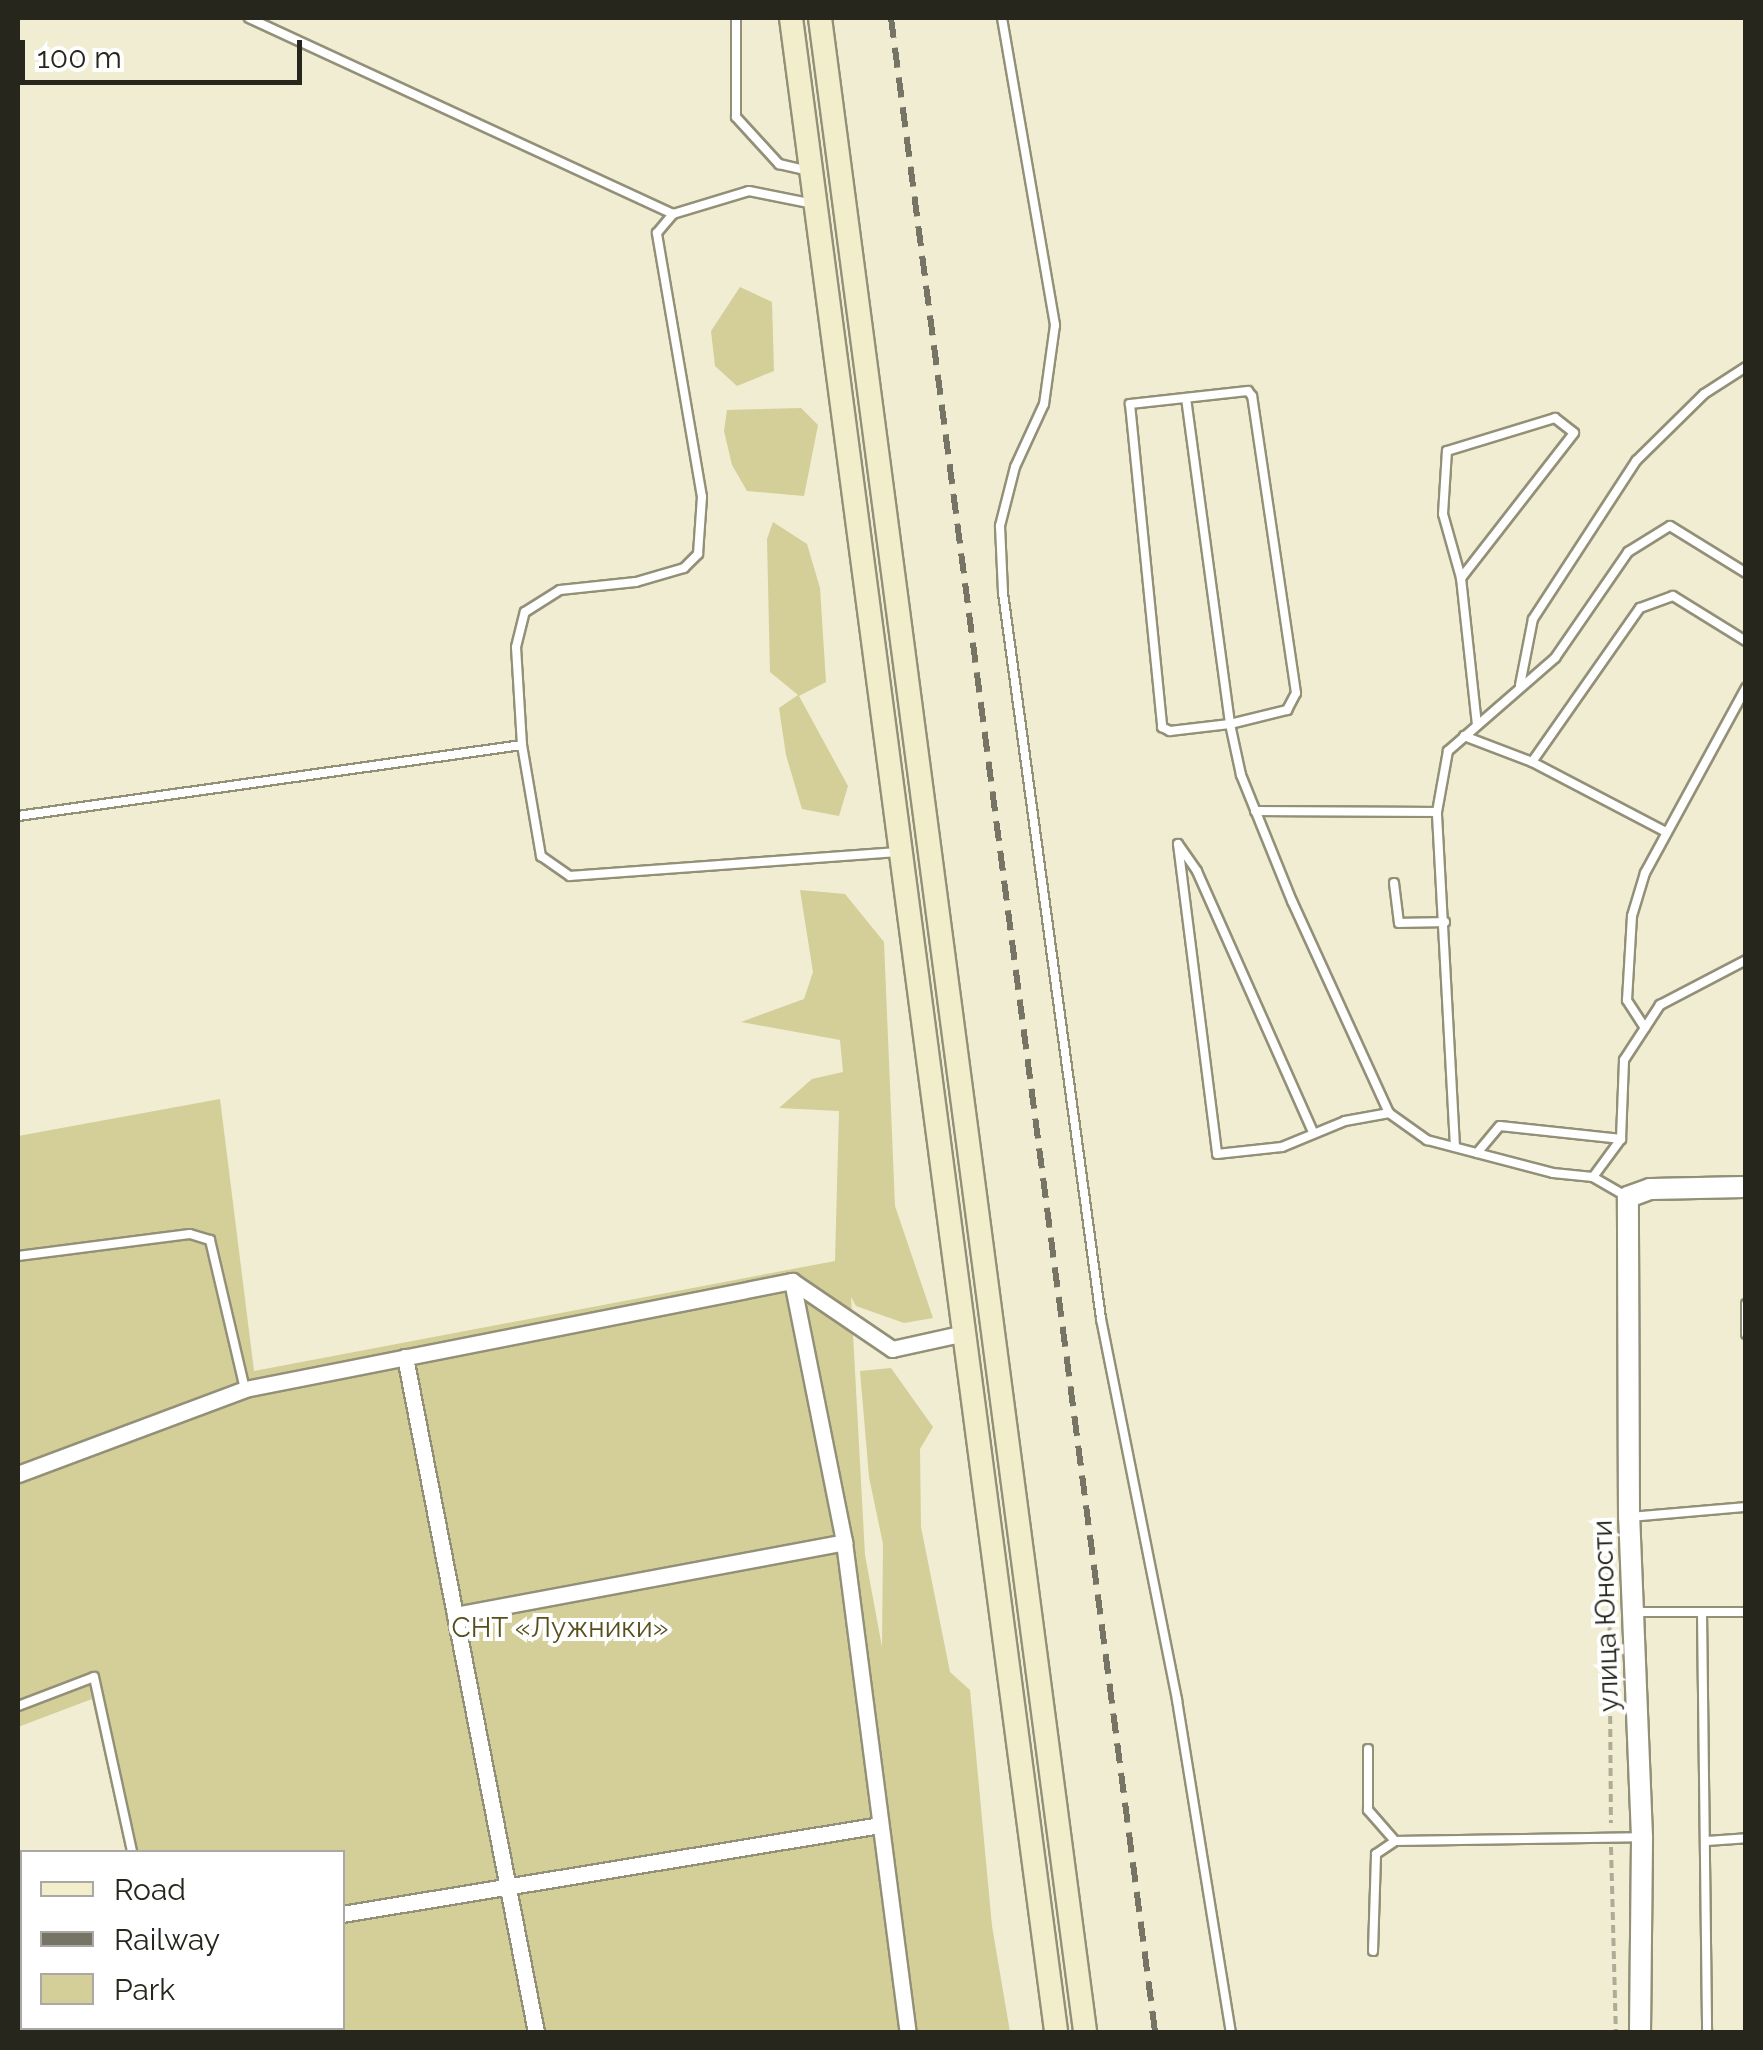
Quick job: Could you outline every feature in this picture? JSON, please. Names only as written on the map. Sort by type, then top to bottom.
[{"type":"main road","points":[[791,18],[1056,2032]]},
{"type":"main road","points":[[820,18],[1085,2032]]},
{"type":"street","points":[[1628,1197],[1650,1189],[1746,1187]]},
{"type":"street","name":"улица Юности","points":[[1628,1197],[1629,1517],[1642,1836],[1640,2032]]},
{"type":"street","points":[[18,1474],[245,1390],[792,1281],[892,1348],[964,1333]]},
{"type":"street","points":[[792,1281],[844,1542],[908,2032]]},
{"type":"street","points":[[405,1357],[536,2032]]},
{"type":"street","points":[[455,1615],[844,1542]]},
{"type":"street","points":[[345,1913],[880,1825]]},
{"type":"lane","points":[[248,18],[673,214]]},
{"type":"lane","points":[[736,18],[736,117],[779,164],[810,171]]},
{"type":"lane","points":[[1002,18],[1055,325],[1044,404],[1016,467],[1000,526],[1003,593],[1101,1319],[1177,1700],[1232,2032]]},
{"type":"lane","points":[[814,204],[749,192],[673,214],[657,234],[658,260],[702,497],[698,554],[684,568],[636,582],[560,590],[525,612],[516,647],[522,745],[541,856],[570,876],[899,852]]},
{"type":"lane","points":[[1520,687],[1533,620],[1636,461],[1704,394],[1746,368]]},
{"type":"lane","points":[[1248,390],[1252,396],[1296,694],[1286,710],[1230,724],[1170,732],[1162,726],[1126,408],[1248,390]]},
{"type":"lane","points":[[1186,398],[1230,724],[1255,811],[1389,1113],[1427,1140],[1593,1177],[1628,1197]]},
{"type":"lane","points":[[1462,578],[1574,434],[1554,418],[1447,451],[1444,514],[1462,578],[1477,725]]},
{"type":"lane","points":[[1455,1147],[1436,812],[1448,751],[1555,658],[1628,552],[1670,526],[1746,574]]},
{"type":"lane","points":[[1532,762],[1640,608],[1673,596],[1746,641]]},
{"type":"lane","points":[[1645,1028],[1628,1000],[1632,916],[1666,832],[1746,688]]},
{"type":"lane","points":[[1464,736],[1532,762],[1666,832]]},
{"type":"lane","points":[[18,816],[522,745]]},
{"type":"lane","points":[[1255,811],[1436,812]]},
{"type":"lane","points":[[1313,1132],[1197,872],[1178,844],[1217,1154],[1282,1147],[1313,1132],[1389,1113]]},
{"type":"lane","points":[[1394,883],[1399,923],[1445,922]]},
{"type":"lane","points":[[1593,1177],[1620,1140],[1624,1060],[1660,1006],[1746,960]]},
{"type":"lane","points":[[1476,1153],[1500,1126],[1620,1140]]},
{"type":"lane","points":[[18,1256],[190,1234],[210,1240],[245,1390]]},
{"type":"lane","points":[[1746,1304],[1746,1334]]},
{"type":"lane","points":[[1629,1517],[1746,1507]]},
{"type":"lane","points":[[1634,1612],[1746,1612]]},
{"type":"lane","points":[[1702,1613],[1707,2032]]},
{"type":"lane","points":[[18,1690],[20,1705],[94,1677],[132,1850]]},
{"type":"lane","points":[[1368,1749],[1368,1810],[1395,1840]]},
{"type":"lane","points":[[1373,1951],[1376,1854],[1395,1840],[1642,1836]]},
{"type":"lane","points":[[1707,1840],[1746,1838]]},
{"type":"path","points":[[1609,1540],[1616,2032]]},
{"type":"green space","points":[[740,287],[772,302],[774,371],[737,386],[715,366],[711,331]]},
{"type":"green space","points":[[801,408],[818,425],[804,496],[747,491],[732,465],[724,431],[727,410]]},
{"type":"green space","points":[[773,522],[807,544],[820,588],[826,682],[799,696],[848,786],[839,816],[802,809],[786,755],[779,708],[798,695],[770,672],[767,539]]},
{"type":"green space","name":"СНТ «Лужники»","points":[[800,890],[845,894],[884,942],[895,1206],[933,1318],[904,1323],[856,1306],[851,1297],[865,1555],[882,1647],[883,1544],[869,1477],[860,1371],[891,1368],[933,1427],[920,1449],[921,1527],[950,1672],[970,1690],[992,1926],[1010,2032],[167,2032],[345,2030],[345,1850],[126,1850],[92,1699],[18,1727],[18,1136],[220,1099],[254,1371],[835,1261],[839,1111],[779,1108],[812,1079],[843,1072],[840,1040],[741,1022],[804,999],[813,972]]},
{"type":"railway","points":[[891,18],[1155,2032]]}]
